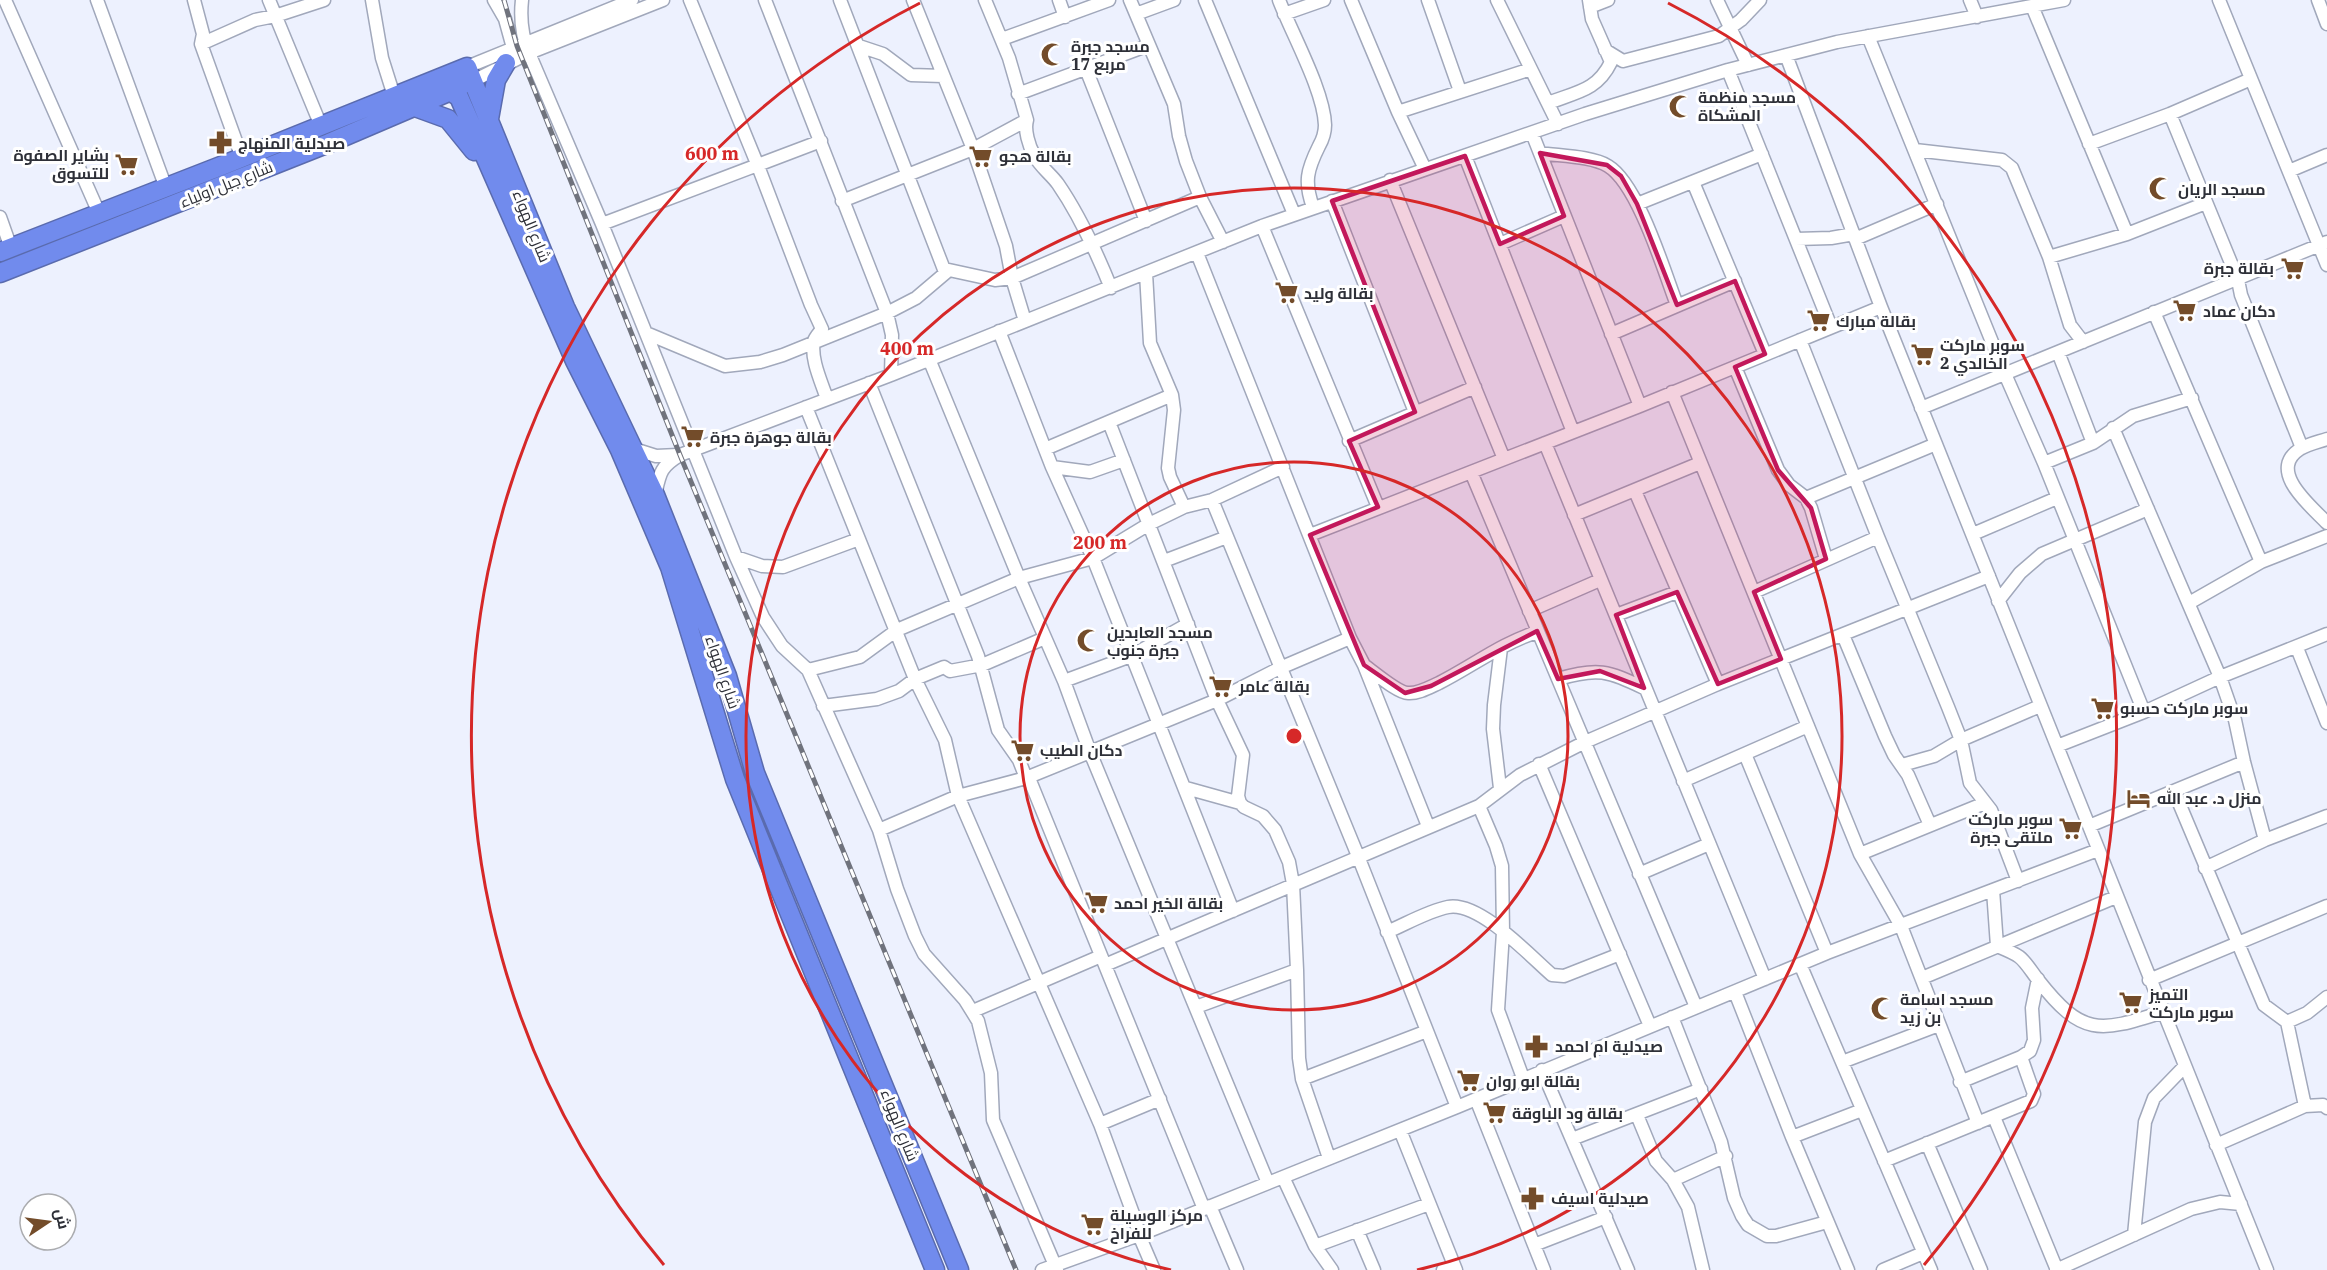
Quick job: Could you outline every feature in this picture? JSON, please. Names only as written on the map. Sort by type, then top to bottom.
[{"type":"highway","points":[[489,121],[496,80],[510,55]]},
{"type":"highway","points":[[446,81],[470,74]]},
{"type":"highway","name":"شارع الهواء","points":[[470,74],[565,307],[655,495],[727,676],[755,773],[959,1270]]},
{"type":"highway","name":"شارع جبل اولياء","points":[[6,250],[394,96],[446,81]]},
{"type":"highway","name":"شارع جبل اولياء","points":[[0,273],[239,179],[416,106],[446,81]]},
{"type":"highway","name":"شارع الهواء","points":[[446,81],[459,97],[575,360],[620,450],[670,567],[735,779],[935,1270]]},
{"type":"highway","points":[[416,106],[448,119],[492,176]]},
{"type":"street","points":[[5,0],[99,213]]},
{"type":"street","points":[[97,0],[166,188]]},
{"type":"street","points":[[194,0],[203,34],[201,44],[242,158]]},
{"type":"street","points":[[269,0],[321,126]]},
{"type":"street","points":[[201,44],[255,20],[324,0]]},
{"type":"street","points":[[372,0],[382,58],[394,96]]},
{"type":"street","points":[[494,0],[505,19],[510,55]]},
{"type":"street","points":[[522,0],[520,13],[527,47],[602,224],[736,557],[772,634],[808,669],[879,830],[897,890],[924,954],[973,1011],[985,1045],[991,1073],[993,1120],[1056,1268]]},
{"type":"street","points":[[470,74],[632,0]]},
{"type":"street","points":[[527,47],[663,0]]},
{"type":"street","points":[[690,0],[822,328],[814,341],[816,361],[827,399]]},
{"type":"street","points":[[765,0],[887,313],[892,335],[891,375]]},
{"type":"street","points":[[840,0],[945,272]]},
{"type":"street","points":[[913,0],[973,149],[1006,246],[1012,278],[1025,321]]},
{"type":"street","points":[[985,0],[1002,39],[1027,120],[1028,135],[1035,156],[1056,180],[1093,243],[1110,288]]},
{"type":"street","points":[[1059,0],[1065,17]]},
{"type":"street","points":[[1002,39],[1109,0]]},
{"type":"street","points":[[1130,0],[1174,104],[1181,146],[1200,197],[1223,242]]},
{"type":"street","points":[[1136,14],[1174,0]]},
{"type":"street","points":[[1205,0],[1294,214]]},
{"type":"street","points":[[1279,0],[1324,114],[1324,137],[1307,177],[1307,191],[1313,207]]},
{"type":"street","points":[[1284,14],[1324,0]]},
{"type":"street","points":[[1351,0],[1398,112],[1425,169]]},
{"type":"street","points":[[1428,0],[1460,91]]},
{"type":"street","points":[[1497,0],[1558,124]]},
{"type":"street","points":[[1548,103],[1600,81],[1611,62],[1592,19],[1590,4],[1608,0]]},
{"type":"street","points":[[1717,0],[1748,64]]},
{"type":"street","points":[[1605,50],[1623,62],[1681,44],[1710,39],[1732,28],[1760,0]]},
{"type":"street","points":[[1970,0],[1977,17]]},
{"type":"street","points":[[634,448],[656,456],[680,455],[693,451],[1313,207],[1558,124],[1728,70],[1868,36],[2064,0]]},
{"type":"street","points":[[2219,0],[2289,171],[2323,244],[2327,265]]},
{"type":"street","points":[[2318,0],[2327,24]]},
{"type":"street","points":[[2032,6],[2127,234]]},
{"type":"street","points":[[1868,36],[2144,712]]},
{"type":"street","points":[[1018,94],[1149,45]]},
{"type":"street","points":[[859,46],[883,54],[911,75],[943,76]]},
{"type":"street","points":[[1786,55],[1881,307],[2267,1270]]},
{"type":"street","points":[[1086,69],[1146,221]]},
{"type":"street","points":[[1398,112],[1531,69]]},
{"type":"street","points":[[1728,70],[1831,327]]},
{"type":"street","points":[[2089,144],[2170,114],[2252,79]]},
{"type":"street","points":[[2170,114],[2238,280],[2241,295],[2302,448]]},
{"type":"street","points":[[842,201],[973,149],[1027,120]]},
{"type":"street","points":[[1532,133],[1640,406]]},
{"type":"street","points":[[602,224],[820,141]]},
{"type":"street","points":[[1915,150],[2002,160],[2008,163],[2049,257],[2070,325],[2083,342]]},
{"type":"street","points":[[1540,153],[1594,161],[1607,165],[1621,176],[1637,204],[1677,305]]},
{"type":"street","points":[[1637,204],[1762,154]]},
{"type":"street","points":[[2289,171],[2327,155]]},
{"type":"street","points":[[1465,156],[1573,432]]},
{"type":"street","points":[[1390,180],[1504,459]]},
{"type":"street","points":[[1693,182],[1765,354]]},
{"type":"street","points":[[646,333],[725,366],[771,359],[887,313],[916,298],[945,272],[953,271],[995,280],[1012,278],[1200,197]]},
{"type":"street","points":[[1332,201],[1415,412]]},
{"type":"street","points":[[2049,257],[2127,234],[2206,203]]},
{"type":"street","points":[[1796,239],[1855,237],[1937,204]]},
{"type":"street","points":[[1500,244],[1564,216]]},
{"type":"street","points":[[0,217],[6,250]]},
{"type":"street","points":[[1262,226],[1378,507]]},
{"type":"street","points":[[1922,408],[2323,244]]},
{"type":"street","points":[[1197,253],[1350,638],[1364,665],[1428,826]]},
{"type":"street","points":[[1146,273],[1150,343],[1172,395],[1174,410],[1168,468],[1172,484],[1184,507]]},
{"type":"street","points":[[1611,334],[1735,281]]},
{"type":"street","points":[[1310,535],[1640,406],[1881,307]]},
{"type":"street","points":[[2154,312],[2261,562]]},
{"type":"street","points":[[999,331],[1052,467],[1093,558],[1186,788],[1233,910]]},
{"type":"street","points":[[1800,340],[1961,740],[1970,783],[1996,822],[2018,881]]},
{"type":"street","points":[[2058,352],[2094,443]]},
{"type":"street","points":[[929,359],[1064,681],[1090,752],[1268,1183]]},
{"type":"street","points":[[1735,367],[1778,470],[1789,485],[1806,498],[1816,521],[1826,559]]},
{"type":"street","points":[[869,383],[982,665],[989,703],[998,730],[1019,760],[1026,778],[1031,783],[1160,1099],[1207,1208],[1237,1270]]},
{"type":"street","points":[[1349,441],[1475,387]]},
{"type":"street","points":[[1672,392],[1860,854],[1901,926],[1960,1082],[1978,1123]]},
{"type":"street","points":[[1045,449],[1172,395]]},
{"type":"street","points":[[2044,463],[2094,443],[2133,416],[2192,398]]},
{"type":"street","points":[[806,407],[915,679],[945,740],[958,796],[1100,1124],[1139,1235],[1154,1270]]},
{"type":"street","points":[[1109,422],[1217,700],[1243,755],[1238,796],[1240,803]]},
{"type":"street","points":[[2113,428],[2220,677],[2235,720],[2265,840]]},
{"type":"street","points":[[2327,439],[2302,448],[2294,454],[2289,464],[2289,476],[2293,487],[2327,523]]},
{"type":"street","points":[[1545,443],[1765,980]]},
{"type":"street","points":[[1806,498],[1936,444]]},
{"type":"street","points":[[655,495],[661,470],[680,455]]},
{"type":"street","points":[[1052,467],[1090,472],[1124,460]]},
{"type":"street","points":[[1574,515],[1700,463]]},
{"type":"street","points":[[808,669],[860,657],[897,630],[1019,578],[1093,558],[1149,524],[1184,507],[1212,500],[1283,467]]},
{"type":"street","points":[[1471,472],[1696,1007]]},
{"type":"street","points":[[1635,490],[1718,684]]},
{"type":"street","points":[[1972,534],[2058,498]]},
{"type":"street","points":[[1212,500],[1358,856],[1457,1107]]},
{"type":"street","points":[[1998,601],[2020,573],[2035,560],[2074,539],[2148,509]]},
{"type":"street","points":[[2190,603],[2261,562],[2327,536]]},
{"type":"street","points":[[1164,561],[1227,537]]},
{"type":"street","points":[[1754,592],[1878,537]]},
{"type":"street","points":[[736,557],[762,566],[783,567],[859,539]]},
{"type":"street","points":[[973,1011],[1037,982],[1168,938],[1479,806],[1500,788],[1539,764],[1585,742],[1718,684],[1989,576]]},
{"type":"street","points":[[1529,611],[1600,580]]},
{"type":"street","points":[[1616,615],[1677,592]]},
{"type":"street","points":[[1064,681],[1131,656],[1188,624]]},
{"type":"street","points":[[1364,665],[1399,690],[1410,694],[1426,689],[1464,670],[1523,636],[1537,632]]},
{"type":"street","points":[[2057,746],[2144,712],[2220,677],[2298,648],[2327,634]]},
{"type":"street","points":[[1843,635],[1894,755],[1902,765],[1930,825]]},
{"type":"street","points":[[823,706],[877,699],[899,691],[915,679],[944,667],[950,671],[982,665],[1046,638]]},
{"type":"street","points":[[879,830],[958,796],[1026,778],[1090,752],[1217,700],[1280,668],[1350,638]]},
{"type":"street","points":[[1500,788],[1493,729],[1501,648]]},
{"type":"street","points":[[2298,648],[2327,723]]},
{"type":"street","points":[[1558,679],[1581,672],[1600,671],[1644,688]]},
{"type":"street","points":[[1902,765],[1934,756],[1961,740],[2040,706]]},
{"type":"street","points":[[1683,781],[1808,726]]},
{"type":"street","points":[[1745,754],[1827,953]]},
{"type":"street","points":[[2089,826],[2244,762]]},
{"type":"street","points":[[1539,764],[1650,1026]]},
{"type":"street","points":[[1186,788],[1240,803],[1269,821],[1289,862],[1293,884],[1298,970],[1298,1036],[1302,1079],[1329,1158]]},
{"type":"street","points":[[2174,791],[2264,1005],[2287,1022],[2305,1106]]},
{"type":"street","points":[[1860,854],[1985,803]]},
{"type":"street","points":[[1479,806],[1502,866],[1503,932],[1498,1010],[1523,1078]]},
{"type":"street","points":[[2205,868],[2265,840],[2327,816]]},
{"type":"street","points":[[1639,874],[1709,844]]},
{"type":"street","points":[[1042,1270],[1056,1268],[1476,1100],[1542,1070],[1827,953],[2098,850]]},
{"type":"street","points":[[1993,890],[1997,946]]},
{"type":"street","points":[[1922,978],[2116,897]]},
{"type":"street","points":[[1387,932],[1449,906],[1461,907],[1476,912],[1557,977],[1620,954]]},
{"type":"street","points":[[2149,980],[2327,906]]},
{"type":"street","points":[[1997,946],[2021,956],[2060,1005],[2076,1020],[2089,1026],[2114,1026],[2163,1012]]},
{"type":"street","points":[[1800,964],[1931,1270]]},
{"type":"street","points":[[1196,1007],[1298,970]]},
{"type":"street","points":[[1960,1082],[2021,1057],[2030,1051],[2033,1046],[2032,1008],[2038,979]]},
{"type":"street","points":[[1735,992],[1848,1270]]},
{"type":"street","points":[[2287,1022],[2307,1013],[2327,997]]},
{"type":"street","points":[[1672,1017],[1726,1156],[1737,1208],[1748,1225],[1759,1233],[1776,1236],[1827,1222]]},
{"type":"street","points":[[1842,1062],[1939,1025]]},
{"type":"street","points":[[1302,1079],[1427,1031]]},
{"type":"street","points":[[1884,1161],[2031,1101],[2034,1098],[2021,1057]]},
{"type":"street","points":[[2134,1235],[2140,1157],[2146,1116],[2154,1098],[2184,1067]]},
{"type":"street","points":[[1542,1070],[1628,1270]]},
{"type":"street","points":[[1572,1139],[1701,1089]]},
{"type":"street","points":[[1100,1124],[1160,1099]]},
{"type":"street","points":[[1476,1100],[1544,1270]]},
{"type":"street","points":[[2216,1145],[2305,1106],[2323,1105],[2327,1108]]},
{"type":"street","points":[[1792,1137],[1862,1110]]},
{"type":"street","points":[[1637,1114],[1656,1161],[1673,1180],[1688,1207],[1703,1270]]},
{"type":"street","points":[[1994,1117],[2057,1270],[2205,1204],[2220,1202],[2241,1204]]},
{"type":"street","points":[[1400,1130],[1451,1269]]},
{"type":"street","points":[[1927,1143],[1982,1270]]},
{"type":"street","points":[[1673,1180],[1726,1156]]},
{"type":"street","points":[[1283,1177],[1315,1246],[1332,1270]]},
{"type":"street","points":[[1315,1246],[1429,1204]]},
{"type":"street","points":[[1534,1245],[1606,1217]]},
{"type":"street","points":[[1357,1230],[1374,1270]]},
{"type":"street","points":[[1883,1270],[1923,1253]]},
{"type":"highlighted area","points":[[1540,153],[1607,165],[1621,176],[1637,204],[1677,305],[1735,281],[1765,354],[1735,367],[1778,470],[1811,508],[1826,559],[1754,592],[1781,659],[1718,684],[1677,592],[1616,615],[1644,688],[1600,671],[1558,679],[1537,631],[1431,686],[1405,693],[1364,665],[1310,535],[1378,507],[1349,441],[1415,412],[1332,201],[1465,156],[1500,244],[1564,216]]},
{"type":"railway","points":[[504,0],[517,46],[680,455],[1016,1270]]},
{"type":"place","name":"مسجد جبرة مربع 17","points":[[1053,55]]},
{"type":"place","name":"مسجد منظمة المشكاة","points":[[1680,106]]},
{"type":"place","name":"صيدلية المنهاج","points":[[220,143]]},
{"type":"place","name":"بقالة هجو","points":[[981,156]]},
{"type":"place","name":"بشاير الصفوة للتسوق","points":[[127,164]]},
{"type":"place","name":"مسجد الريان","points":[[2160,189]]},
{"type":"place","name":"بقالة جبرة","points":[[2292,268]]},
{"type":"place","name":"بقالة وليد","points":[[1286,293]]},
{"type":"place","name":"دكان عماد","points":[[2185,311]]},
{"type":"place","name":"بقالة مبارك","points":[[1818,321]]},
{"type":"place","name":"سوبر ماركت الخالدي 2","points":[[1922,354]]},
{"type":"place","name":"بقالة جوهرة جبرة","points":[[692,437]]},
{"type":"place","name":"مسجد العابدين جبرة جنوب","points":[[1089,641]]},
{"type":"place","name":"بقالة عامر","points":[[1221,686]]},
{"type":"place","name":"سوبر ماركت حسبو","points":[[2102,708]]},
{"type":"place","name":"دكان الطيب","points":[[1022,750]]},
{"type":"place","name":"منزل د. عبد الله","points":[[2139,798]]},
{"type":"place","name":"سوبر ماركت ملتقى جبرة","points":[[2071,828]]},
{"type":"place","name":"بقالة الخير احمد","points":[[1096,903]]},
{"type":"place","name":"التميز سوبر ماركت","points":[[2131,1003]]},
{"type":"place","name":"مسجد اسامة بن زيد","points":[[1882,1008]]},
{"type":"place","name":"صيدلية ام احمد","points":[[1537,1046]]},
{"type":"place","name":"بقالة ابو روان","points":[[1468,1081]]},
{"type":"place","name":"بقالة ود الباوقة","points":[[1494,1113]]},
{"type":"place","name":"صيدلية اسيف","points":[[1533,1198]]},
{"type":"place","name":"مركز الوسيلة للفراخ","points":[[1092,1224]]}]
